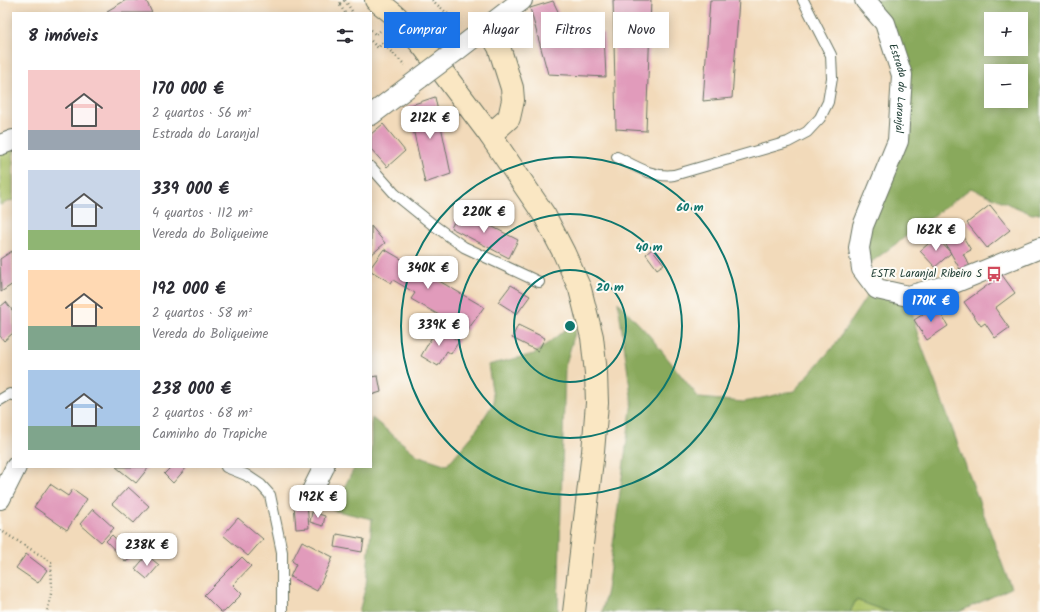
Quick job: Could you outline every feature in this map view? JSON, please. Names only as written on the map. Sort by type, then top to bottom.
[{"type":"main road","points":[[376,0],[396,16],[424,46],[490,136],[545,216],[580,289],[592,337],[596,388],[593,452],[574,612]]},
{"type":"main road","points":[[490,136],[510,118],[513,100],[512,88],[499,48]]},
{"type":"street","points":[[507,12],[522,0]]},
{"type":"street","name":"Estrada do Laranjal","points":[[865,0],[885,23],[902,75],[898,141],[863,226],[859,248],[862,269],[877,289],[908,296],[949,285],[1040,248]]},
{"type":"street","points":[[372,113],[468,42]]},
{"type":"street","points":[[0,145],[12,140]]},
{"type":"street","points":[[0,499],[16,468]]},
{"type":"street","points":[[310,495],[324,468]]},
{"type":"lane","points":[[617,157],[653,174],[664,176],[674,175],[788,142],[807,132],[820,118],[828,102],[832,78],[831,55],[803,0]]},
{"type":"lane","points":[[372,167],[395,194],[432,224],[464,247],[539,282]]},
{"type":"lane","points":[[0,400],[10,394],[12,395]]},
{"type":"lane","points":[[228,468],[251,478],[261,485],[270,495],[282,552],[282,612]]},
{"type":"path","points":[[344,12],[339,4],[345,0],[353,12]]},
{"type":"path","points":[[432,0],[458,24],[462,21],[468,25]]},
{"type":"path","points":[[372,31],[376,35],[380,31]]},
{"type":"path","points":[[372,43],[378,48],[382,43],[419,78]]},
{"type":"path","points":[[0,530],[51,562],[52,589],[47,612]]},
{"type":"green space","points":[[865,0],[1040,0],[1040,213],[1032,214],[971,188],[862,269],[863,226],[898,141],[902,75]]},
{"type":"green space","points":[[12,140],[12,200],[0,205],[0,145]]},
{"type":"green space","points":[[874,285],[908,296],[918,336],[1011,588],[959,612],[889,612],[856,600],[850,612],[602,612],[607,590],[632,402],[618,302],[649,335],[699,398],[744,402],[794,391],[834,346]]},
{"type":"green space","points":[[579,319],[565,367],[558,612],[359,612],[366,585],[372,519],[332,510],[354,468],[372,468],[372,418],[417,455],[447,465],[473,435],[494,402],[488,365],[534,354]]},
{"type":"green space","points":[[856,600],[889,612],[850,612]]},
{"type":"building","points":[[126,0],[146,0],[152,12],[108,12]]},
{"type":"building","points":[[613,0],[651,0],[651,12],[613,12]]},
{"type":"building","points":[[710,0],[739,0],[732,98],[703,101]]},
{"type":"building","points":[[553,1],[558,12],[541,12],[541,48],[605,48],[606,77],[548,74],[533,19],[533,12],[531,12],[530,8]]},
{"type":"building","points":[[614,48],[649,48],[646,131],[616,129]]},
{"type":"building","points":[[435,97],[451,174],[425,183],[408,106]]},
{"type":"building","points":[[383,124],[405,151],[387,167],[372,150],[372,133]]},
{"type":"building","points":[[990,205],[1010,230],[987,248],[967,223]]},
{"type":"building","points":[[460,210],[518,240],[509,258],[451,228]]},
{"type":"building","points":[[372,227],[385,243],[372,254]]},
{"type":"building","points":[[957,227],[971,250],[963,254],[970,266],[961,271],[941,236]]},
{"type":"building","points":[[936,237],[951,253],[935,267],[920,251]]},
{"type":"building","points":[[384,249],[484,307],[467,331],[411,299],[415,293],[393,280],[391,283],[372,272],[372,266]]},
{"type":"building","points":[[652,249],[664,264],[657,269],[646,254]]},
{"type":"building","points":[[12,251],[12,285],[1,292],[0,259]]},
{"type":"building","points":[[1002,275],[1015,293],[995,308],[1009,328],[995,338],[985,323],[981,326],[964,302]]},
{"type":"building","points":[[511,285],[530,296],[517,314],[498,302]]},
{"type":"building","points":[[6,302],[12,310],[12,334],[4,341],[0,336],[0,307]]},
{"type":"building","points":[[936,306],[948,326],[927,340],[914,320]]},
{"type":"building","points":[[518,325],[545,338],[538,351],[512,338]]},
{"type":"building","points":[[437,328],[459,341],[451,354],[447,351],[438,366],[421,356]]},
{"type":"building","points":[[378,376],[381,392],[372,395],[372,377]]},
{"type":"building","points":[[117,468],[148,468],[136,483]]},
{"type":"building","points":[[170,468],[186,468],[173,483],[164,474]]},
{"type":"building","points":[[50,484],[68,496],[73,489],[87,499],[67,530],[34,507]]},
{"type":"building","points":[[128,487],[149,506],[134,523],[112,504]]},
{"type":"building","points":[[307,503],[309,528],[296,529],[294,504]]},
{"type":"building","points":[[93,509],[114,528],[101,542],[80,524]]},
{"type":"building","points":[[312,512],[325,516],[323,526],[310,522]]},
{"type":"building","points":[[238,518],[263,539],[248,556],[223,535]]},
{"type":"building","points":[[337,534],[364,539],[362,552],[335,547]]},
{"type":"building","points":[[112,535],[133,556],[126,562],[106,541]]},
{"type":"building","points":[[302,541],[333,557],[317,591],[290,577],[296,564],[292,561]]},
{"type":"building","points":[[26,554],[47,570],[38,583],[16,568]]},
{"type":"building","points":[[147,555],[159,565],[147,579],[135,569]]},
{"type":"building","points":[[242,557],[251,566],[233,585],[242,594],[224,612],[221,612],[204,595]]},
{"type":"place","name":"ESTR Laranjal Ribeiro S","points":[[994,274]]}]
